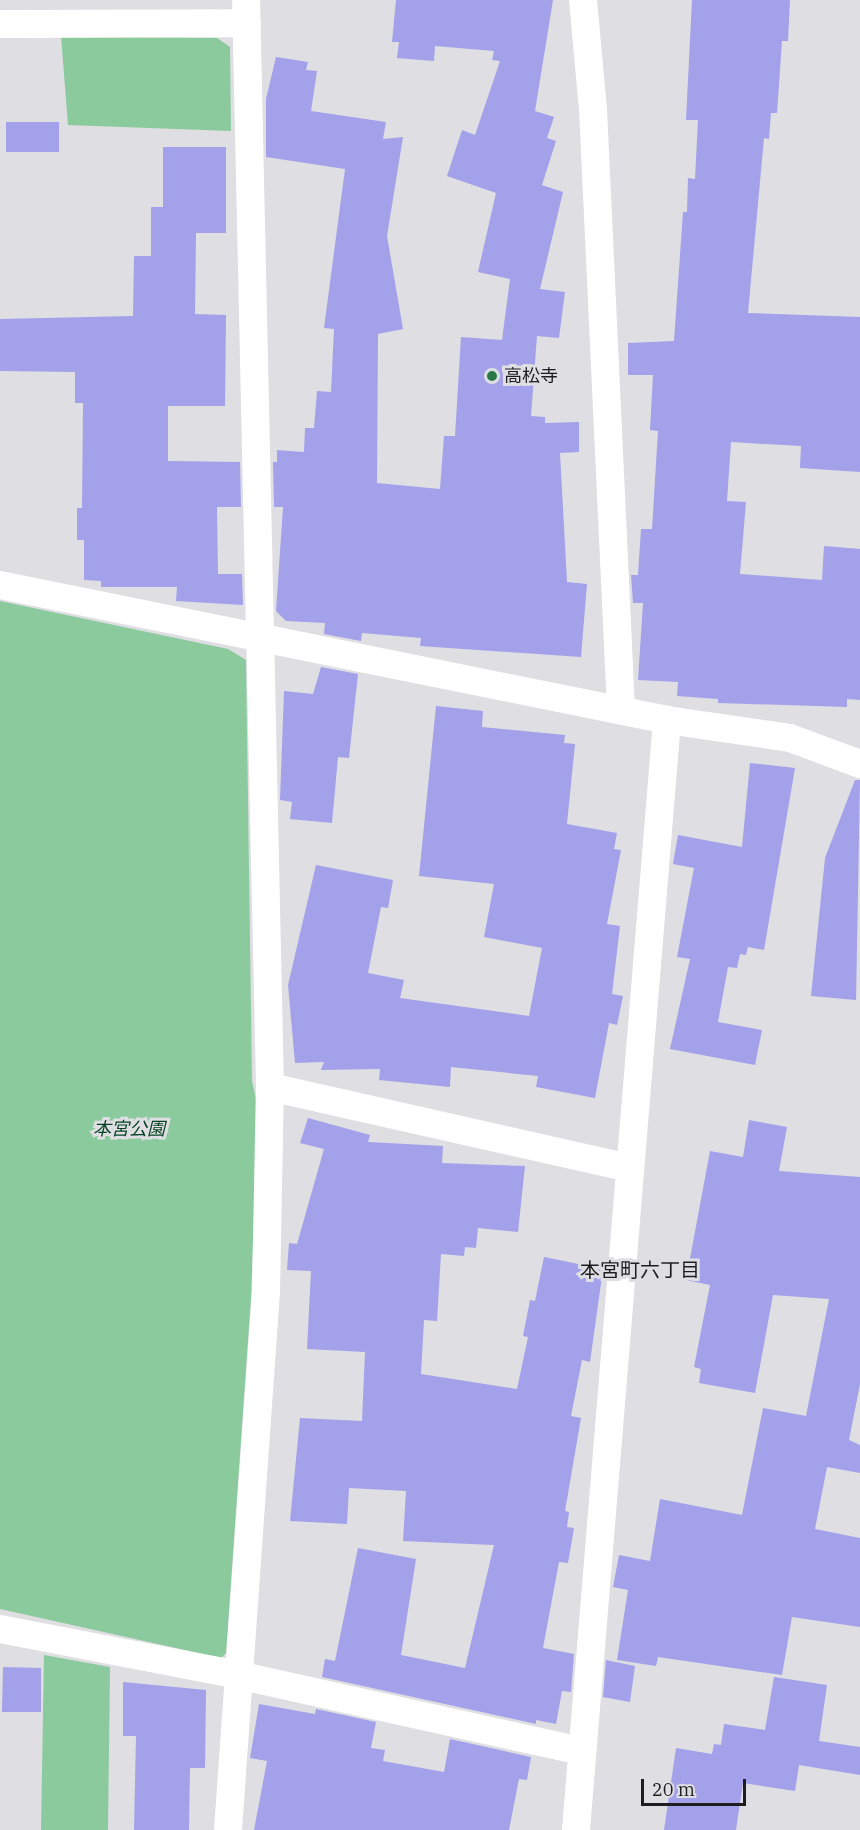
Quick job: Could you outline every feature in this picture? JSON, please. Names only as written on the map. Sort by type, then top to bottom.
[{"type":"street","points":[[583,0],[593,110],[621,710]]},
{"type":"street","points":[[0,24],[247,12],[257,638],[270,1087],[266,1292],[228,1830]]},
{"type":"street","points":[[0,585],[667,720],[790,738],[860,764]]},
{"type":"street","points":[[576,1830],[667,720]]},
{"type":"street","points":[[270,1087],[630,1168]]},
{"type":"street","points":[[0,1629],[238,1674],[582,1751]]},
{"type":"green space","points":[[61,36],[217,38],[230,47],[231,131],[68,125]]},
{"type":"green space","name":"本宮公園","points":[[0,601],[228,649],[246,660],[252,1081],[258,1108],[251,1298],[226,1653],[221,1658],[0,1609]]},
{"type":"green space","points":[[44,1655],[110,1667],[108,1830],[41,1830]]},
{"type":"building","points":[[396,0],[553,0],[535,111],[554,117],[547,138],[556,141],[542,185],[563,192],[540,289],[565,292],[559,338],[537,336],[531,416],[545,417],[545,423],[579,422],[579,452],[560,453],[567,582],[587,584],[581,657],[420,646],[421,638],[362,633],[361,641],[324,634],[325,623],[286,621],[276,611],[283,507],[274,507],[273,462],[277,462],[277,450],[304,452],[305,428],[314,428],[317,391],[331,392],[334,329],[324,328],[345,169],[266,157],[266,99],[276,57],[308,62],[306,70],[317,71],[311,111],[386,122],[383,139],[403,137],[387,236],[403,329],[378,334],[377,483],[440,489],[444,436],[455,436],[461,337],[502,340],[510,279],[478,272],[496,193],[447,176],[462,130],[475,135],[500,61],[492,60],[494,51],[435,46],[434,61],[397,58],[399,42],[392,42]]},
{"type":"building","points":[[692,0],[790,0],[788,41],[782,41],[777,113],[771,113],[769,139],[764,138],[748,313],[860,317],[860,472],[800,468],[801,446],[731,442],[727,501],[746,502],[740,574],[822,580],[824,546],[860,549],[860,700],[847,699],[847,707],[718,703],[718,699],[677,696],[678,682],[638,680],[643,603],[633,603],[631,575],[638,575],[641,529],[652,529],[658,431],[650,430],[653,375],[628,375],[628,343],[674,341],[683,212],[687,212],[688,178],[695,179],[698,120],[686,120]]},
{"type":"building","points":[[6,122],[59,122],[59,152],[6,152]]},
{"type":"building","points":[[163,147],[226,147],[226,233],[196,233],[195,314],[226,315],[225,406],[168,406],[168,461],[240,462],[241,507],[217,507],[218,574],[242,574],[243,605],[176,601],[177,587],[101,587],[101,581],[84,580],[84,540],[77,540],[77,508],[82,508],[83,403],[75,403],[75,372],[0,371],[0,319],[133,316],[134,256],[151,256],[151,207],[163,207]]},
{"type":"building","points":[[321,667],[358,674],[349,758],[338,757],[332,823],[290,819],[292,802],[280,800],[284,691],[313,694]]},
{"type":"building","points":[[436,706],[483,711],[482,727],[565,735],[564,743],[575,744],[567,824],[617,833],[614,849],[621,850],[607,924],[620,926],[612,994],[623,996],[617,1025],[609,1023],[595,1098],[536,1087],[538,1076],[451,1067],[450,1087],[379,1080],[380,1069],[321,1070],[324,1062],[295,1063],[288,985],[316,865],[393,880],[388,908],[381,907],[368,973],[404,980],[400,998],[529,1016],[542,948],[484,937],[494,884],[419,876]]},
{"type":"building","points":[[750,763],[795,768],[764,950],[748,947],[746,955],[740,954],[737,968],[728,967],[718,1022],[762,1030],[755,1065],[670,1049],[690,959],[677,957],[694,868],[673,864],[678,835],[742,847]]},
{"type":"building","points":[[855,780],[860,780],[856,1000],[811,996],[825,858]]},
{"type":"building","points":[[308,1118],[370,1135],[368,1142],[443,1146],[442,1163],[525,1166],[518,1232],[478,1228],[476,1248],[465,1247],[464,1256],[441,1254],[437,1321],[424,1320],[421,1374],[517,1389],[528,1337],[523,1336],[530,1300],[535,1301],[544,1257],[603,1269],[590,1362],[582,1360],[571,1416],[581,1418],[565,1511],[569,1512],[567,1527],[574,1528],[568,1563],[559,1562],[543,1648],[574,1654],[571,1692],[562,1691],[556,1724],[536,1720],[536,1724],[322,1677],[325,1659],[335,1661],[358,1548],[416,1559],[401,1655],[465,1668],[494,1545],[403,1541],[406,1491],[349,1488],[347,1524],[290,1521],[300,1418],[362,1421],[365,1352],[307,1349],[311,1271],[287,1270],[289,1243],[297,1244],[324,1149],[300,1143]]},
{"type":"building","points":[[749,1120],[787,1127],[779,1171],[860,1177],[860,1384],[849,1440],[860,1445],[860,1473],[827,1467],[815,1529],[860,1538],[860,1627],[792,1617],[782,1675],[658,1657],[656,1666],[617,1660],[628,1590],[613,1587],[619,1555],[650,1561],[660,1499],[742,1515],[763,1408],[806,1416],[829,1299],[773,1295],[755,1393],[699,1383],[701,1369],[694,1367],[710,1285],[686,1280],[710,1151],[743,1157]]},
{"type":"building","points":[[606,1660],[635,1666],[630,1702],[603,1697]]},
{"type":"building","points":[[3,1667],[41,1668],[41,1712],[2,1712]]},
{"type":"building","points":[[774,1677],[827,1685],[819,1741],[860,1747],[860,1775],[799,1765],[795,1791],[743,1783],[736,1830],[664,1830],[676,1748],[712,1754],[714,1744],[721,1745],[724,1724],[765,1730]]},
{"type":"building","points":[[123,1682],[206,1690],[205,1768],[190,1768],[189,1830],[134,1830],[136,1736],[123,1736]]},
{"type":"building","points":[[259,1704],[315,1714],[316,1709],[376,1722],[371,1748],[385,1750],[383,1761],[444,1772],[450,1739],[531,1757],[527,1780],[519,1779],[509,1830],[254,1830],[267,1761],[250,1758]]},
{"type":"place","name":"高松寺","points":[[492,376]]},
{"type":"district","name":"本宮町六丁目","points":[[640,1269]]}]
